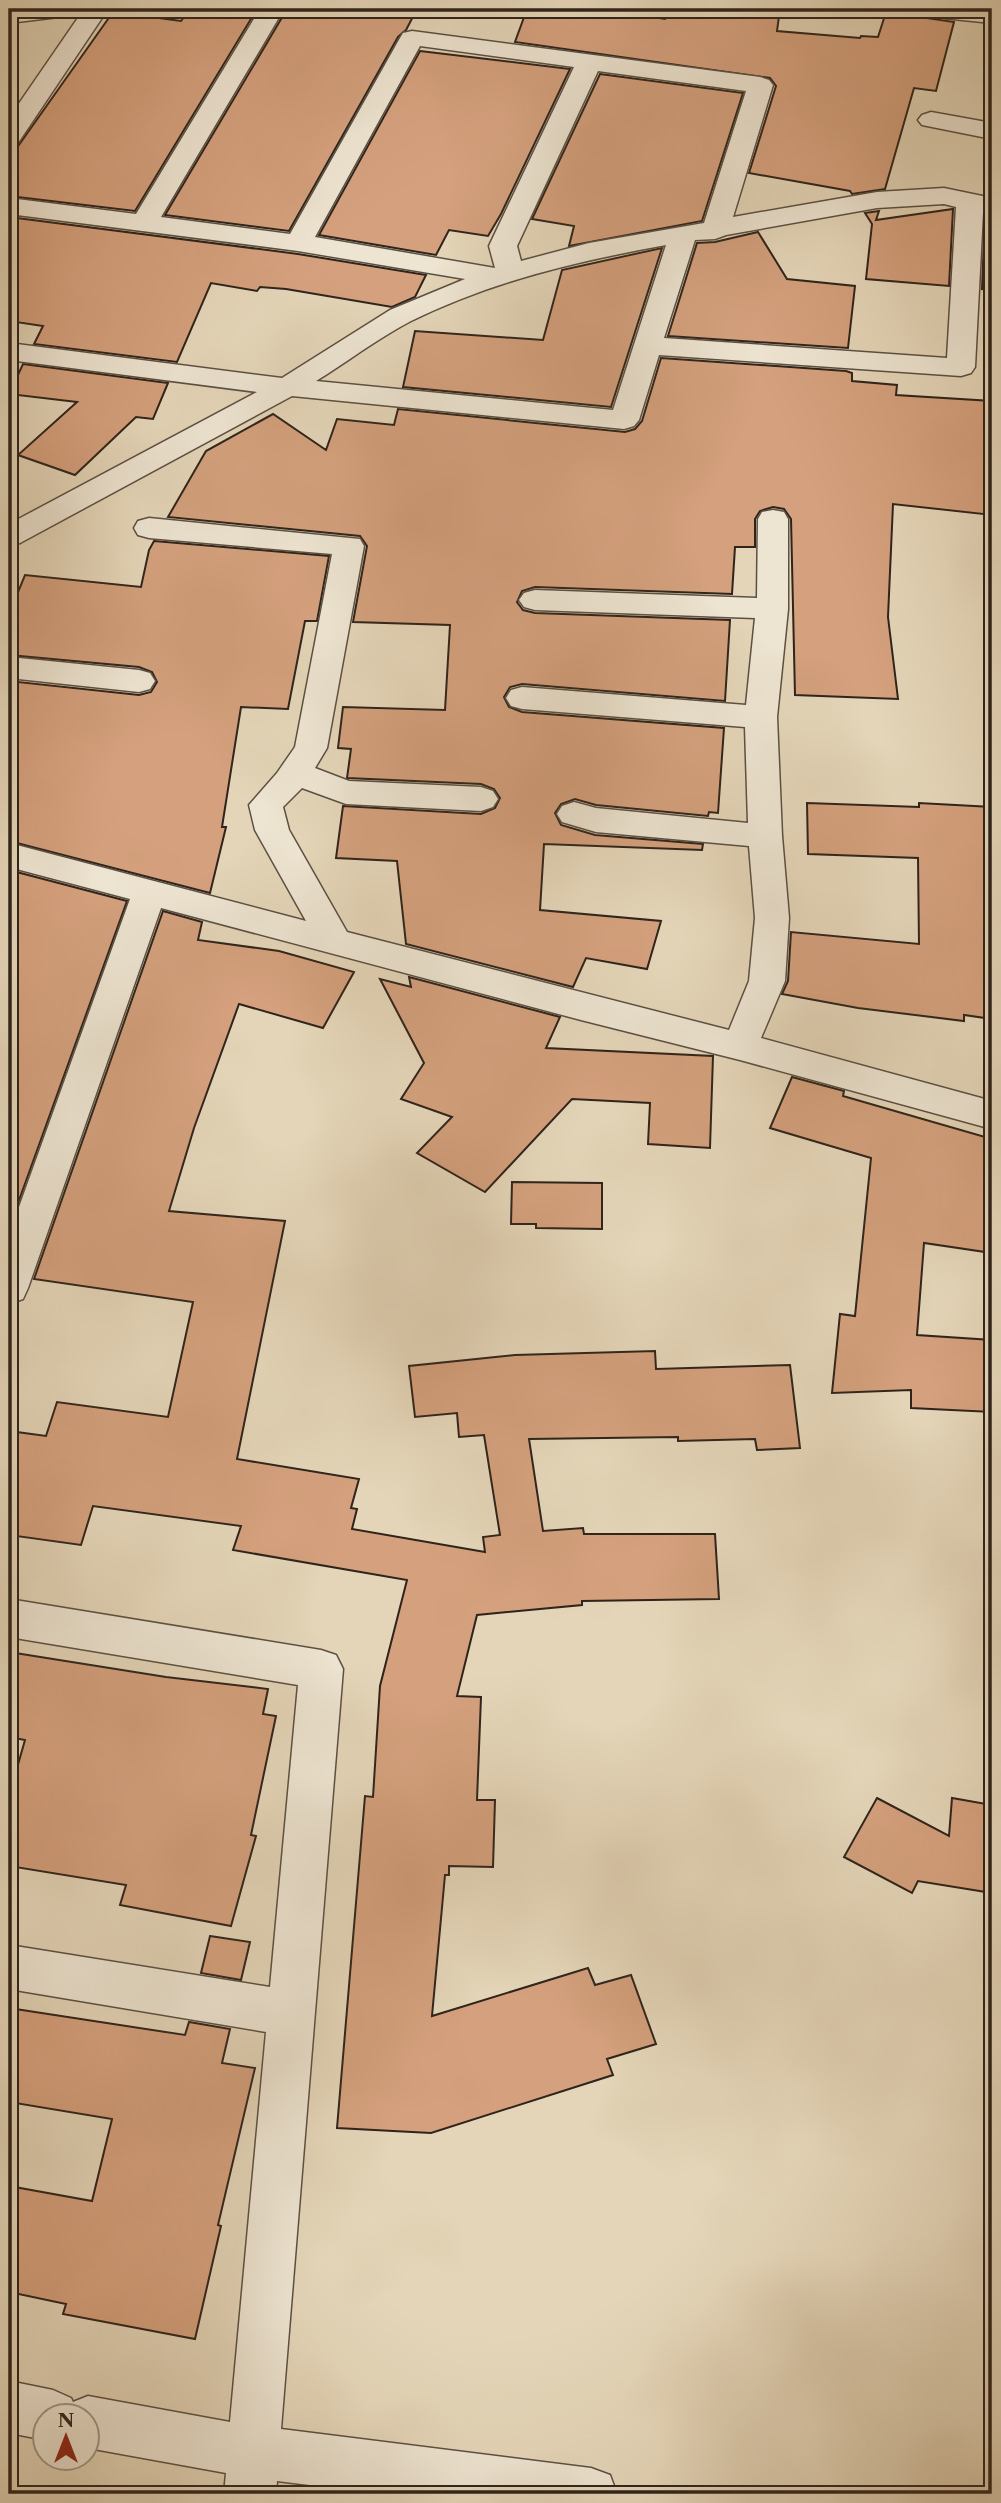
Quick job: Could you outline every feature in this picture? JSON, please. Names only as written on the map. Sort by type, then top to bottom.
[{"type":"street","points":[[9,14],[13,9]]},
{"type":"street","points":[[9,14],[67,9]]},
{"type":"street","points":[[9,137],[96,9]]},
{"type":"street","points":[[145,222],[272,9]]},
{"type":"street","points":[[923,9],[992,16]]},
{"type":"street","points":[[298,243],[417,28],[589,62],[760,85],[715,231]]},
{"type":"street","points":[[500,275],[503,246],[589,62]]},
{"type":"street","points":[[931,120],[992,131]]},
{"type":"street","points":[[9,536],[287,387],[400,316],[500,275],[589,251],[715,231],[877,200],[944,195],[981,203],[961,367],[650,346]]},
{"type":"street","points":[[9,206],[298,243],[500,275]]},
{"type":"street","points":[[9,351],[287,387],[624,420],[650,346],[683,236]]},
{"type":"street","points":[[740,1046],[768,981],[772,918],[765,836],[761,718],[772,609],[773,519]]},
{"type":"street","points":[[149,528],[349,546],[311,748],[295,773],[266,805],[272,830],[335,941]]},
{"type":"street","points":[[535,600],[772,609]]},
{"type":"street","points":[[9,667],[139,681]]},
{"type":"street","points":[[522,698],[761,718]]},
{"type":"street","points":[[295,773],[346,792],[481,799]]},
{"type":"street","points":[[574,814],[596,820],[765,836]]},
{"type":"street","points":[[9,855],[581,1007],[740,1046],[992,1115]]},
{"type":"street","points":[[9,1288],[149,893]]},
{"type":"street","points":[[9,1618],[321,1669],[251,2473]]},
{"type":"street","points":[[9,1967],[292,2013]]},
{"type":"street","points":[[9,2407],[32,2412]]},
{"type":"street","points":[[102,2426],[251,2473],[592,2494]]},
{"type":"building","points":[[190,9],[257,9],[135,211],[9,196],[9,159],[113,12],[181,21]]},
{"type":"building","points":[[287,9],[417,9],[406,30],[398,37],[289,231],[165,215]]},
{"type":"building","points":[[527,9],[619,12],[665,19],[668,9],[780,9],[777,31],[860,38],[878,37],[886,12],[954,22],[936,91],[914,88],[885,189],[852,194],[850,191],[749,173],[776,86],[770,78],[515,42]]},
{"type":"building","points":[[420,51],[570,69],[488,236],[449,230],[436,255],[319,235]]},
{"type":"building","points":[[600,74],[743,93],[702,221],[569,246],[574,226],[532,219]]},
{"type":"building","points":[[953,209],[949,286],[866,279],[872,224],[865,213],[879,211],[876,220]]},
{"type":"building","points":[[985,215],[992,216],[992,290],[982,289]]},
{"type":"building","points":[[9,217],[298,254],[426,275],[415,297],[392,307],[286,289],[260,287],[257,291],[211,283],[177,362],[34,344],[43,326],[9,321]]},
{"type":"building","points":[[758,232],[787,279],[855,286],[848,348],[668,336],[697,243],[715,242]]},
{"type":"building","points":[[662,248],[611,407],[403,387],[415,331],[543,340],[562,270]]},
{"type":"building","points":[[661,358],[846,371],[852,373],[852,381],[897,385],[896,395],[992,401],[992,515],[893,504],[888,617],[898,699],[795,695],[791,519],[784,509],[773,507],[760,511],[755,519],[755,547],[735,547],[732,594],[535,587],[522,591],[517,602],[523,610],[535,613],[730,620],[725,701],[522,684],[510,687],[504,697],[509,707],[522,712],[724,728],[718,813],[709,812],[708,816],[596,805],[575,799],[561,804],[555,813],[561,825],[595,835],[703,844],[702,850],[544,844],[540,910],[661,921],[647,969],[586,958],[573,987],[406,944],[397,861],[336,858],[343,806],[481,814],[495,808],[500,798],[494,789],[481,784],[347,778],[351,749],[338,748],[343,707],[445,710],[450,625],[353,622],[367,546],[360,536],[168,517],[206,451],[273,414],[326,450],[337,419],[394,425],[398,409],[625,432],[635,429],[642,421]]},
{"type":"building","points":[[23,364],[168,383],[153,419],[136,417],[75,475],[18,455],[77,402],[9,394]]},
{"type":"building","points":[[154,541],[329,556],[317,621],[305,621],[288,709],[241,707],[222,827],[226,827],[210,893],[9,841],[9,681],[139,695],[151,692],[157,682],[152,672],[139,667],[9,655],[9,614],[25,575],[141,587],[149,550]]},
{"type":"building","points":[[807,803],[919,807],[919,803],[992,807],[992,853],[984,853],[987,955],[992,956],[992,1019],[964,1015],[964,1021],[858,1008],[782,994],[788,981],[791,932],[919,944],[918,858],[808,854]]},
{"type":"building","points":[[9,870],[127,901],[9,1228]]},
{"type":"building","points":[[163,911],[202,922],[198,940],[279,951],[354,972],[323,1028],[239,1004],[194,1128],[169,1211],[285,1221],[237,1459],[359,1479],[351,1508],[357,1509],[352,1529],[485,1552],[483,1537],[500,1535],[484,1435],[459,1437],[457,1413],[415,1417],[409,1366],[515,1355],[655,1351],[656,1369],[790,1365],[800,1448],[757,1450],[755,1439],[529,1439],[543,1531],[583,1528],[584,1534],[715,1534],[719,1599],[582,1601],[582,1605],[477,1615],[457,1696],[481,1697],[477,1800],[495,1800],[493,1867],[449,1866],[449,1875],[445,1875],[432,2016],[588,1968],[595,1985],[631,1975],[656,2044],[607,2059],[613,2075],[431,2133],[337,2128],[365,1796],[373,1797],[380,1686],[407,1580],[233,1550],[241,1526],[93,1506],[81,1545],[9,1535],[9,1431],[46,1436],[57,1402],[168,1417],[193,1302],[34,1279]]},
{"type":"building","points":[[409,977],[560,1017],[546,1048],[713,1056],[710,1148],[648,1144],[650,1103],[572,1099],[485,1192],[417,1153],[452,1117],[401,1099],[424,1063],[380,979],[411,987]]},
{"type":"building","points":[[792,1077],[844,1091],[843,1096],[992,1139],[992,1253],[924,1243],[917,1335],[992,1340],[992,1412],[911,1408],[911,1390],[832,1393],[840,1314],[855,1316],[871,1158],[770,1128]]},
{"type":"building","points":[[512,1182],[602,1183],[602,1229],[536,1228],[536,1224],[511,1224]]},
{"type":"building","points":[[9,1652],[166,1677],[268,1689],[263,1714],[276,1716],[251,1835],[256,1836],[231,1926],[120,1905],[126,1885],[9,1866],[9,1796],[25,1740],[9,1737]]},
{"type":"building","points":[[877,1798],[949,1836],[952,1798],[992,1805],[992,1893],[918,1881],[912,1893],[844,1857]]},
{"type":"building","points":[[210,1936],[250,1942],[241,1980],[201,1973]]},
{"type":"building","points":[[9,2008],[185,2035],[189,2022],[230,2029],[222,2063],[255,2068],[218,2225],[221,2226],[195,2339],[63,2314],[66,2304],[9,2292],[9,2186],[92,2201],[112,2119],[9,2102]]}]
